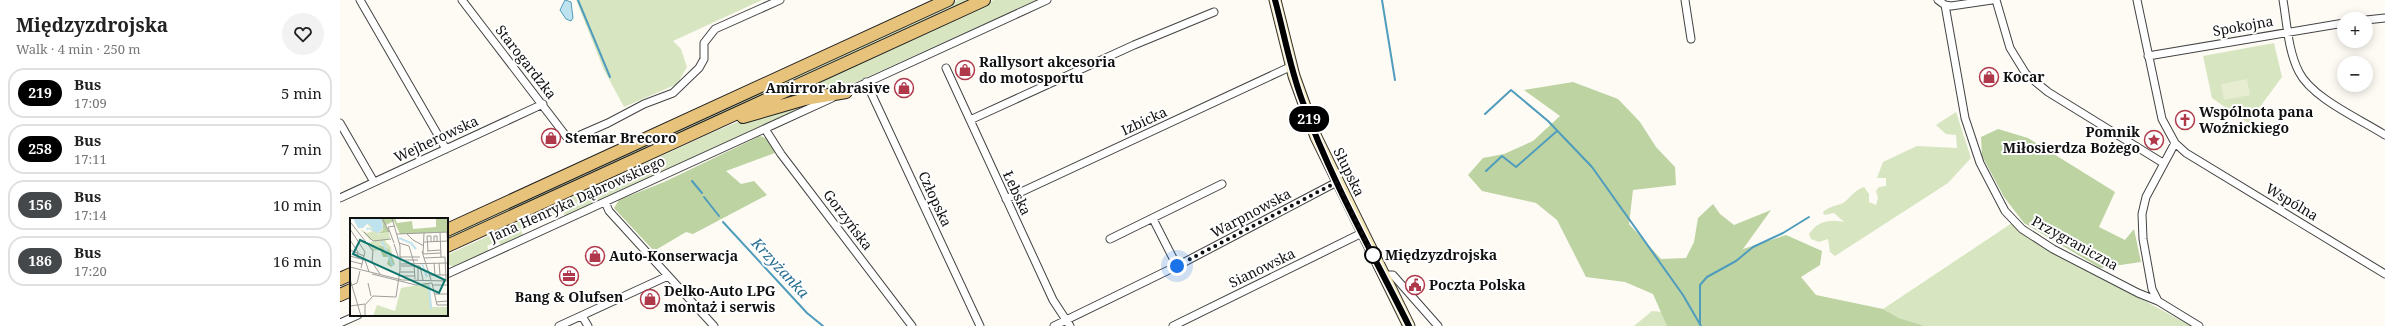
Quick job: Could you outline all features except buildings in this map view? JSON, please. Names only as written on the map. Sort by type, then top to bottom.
[{"type":"main road","name":"Jana Henryka Dąbrowskiego","points":[[448,246],[984,0]]},
{"type":"main road","name":"Jana Henryka Dąbrowskiego","points":[[448,230],[946,1]]},
{"type":"main road","points":[[698,131],[805,99],[846,92]]},
{"type":"main road","points":[[340,279],[350,274]]},
{"type":"main road","points":[[340,295],[350,290]]},
{"type":"street","points":[[360,0],[446,149]]},
{"type":"street","name":"Starogardzka","points":[[462,0],[543,104],[569,140],[608,123],[644,104],[673,93],[699,68],[704,59],[704,43],[715,29],[780,0]]},
{"type":"street","name":"Jana Henryka Dąbrowskiego","points":[[448,274],[1047,0]]},
{"type":"street","name":"Słupska","points":[[1276,0],[1292,66],[1314,131],[1337,182],[1409,326]]},
{"type":"street","points":[[1685,0],[1691,39]]},
{"type":"street","points":[[1938,0],[1945,5],[1958,6],[1992,0]]},
{"type":"street","points":[[1996,0],[2010,48],[2031,79],[2048,92],[2163,163]]},
{"type":"street","points":[[2137,0],[2162,119],[2174,143],[2146,197],[2142,214],[2147,266],[2152,289],[2158,301]]},
{"type":"street","points":[[2283,0],[2297,67],[2308,84],[2319,94],[2385,135]]},
{"type":"street","name":"Przygraniczna","points":[[1945,5],[1965,118],[1980,163],[2005,211],[2022,229],[2053,249],[2138,293],[2158,301],[2199,326]]},
{"type":"street","points":[[970,120],[1134,45],[1214,12]]},
{"type":"street","points":[[2373,19],[2385,18]]},
{"type":"street","name":"Spokojna","points":[[2148,56],[2337,24]]},
{"type":"street","name":"Izbicka","points":[[1006,199],[1292,66]]},
{"type":"street","name":"Łebska","points":[[946,68],[1053,300],[1068,323]]},
{"type":"street","name":"Człopska","points":[[866,82],[980,326]]},
{"type":"street","name":"Wejherowska","points":[[340,198],[543,104]]},
{"type":"street","points":[[340,123],[374,182]]},
{"type":"street","name":"Gorzyńska","points":[[765,129],[781,154],[912,326]]},
{"type":"street","name":"Wspólna","points":[[2174,143],[2186,152],[2385,274]]},
{"type":"street","name":"Warpnowska","points":[[1054,326],[1068,323],[1337,182]]},
{"type":"street","points":[[1110,239],[1222,184]]},
{"type":"street","points":[[605,202],[609,211],[714,326]]},
{"type":"street","points":[[1153,219],[1177,266]]},
{"type":"street","name":"Sianowska","points":[[1173,326],[1362,233]]},
{"type":"street","points":[[1384,275],[1393,275],[1438,326]]},
{"type":"street","points":[[559,326],[668,276]]},
{"type":"street","points":[[340,323],[356,316]]},
{"type":"street","points":[[582,316],[588,326]]},
{"type":"green space","points":[[576,0],[762,0],[673,41],[681,49],[687,67],[677,84],[624,107],[604,70]]},
{"type":"green space","points":[[958,0],[973,0],[448,241],[448,234]]},
{"type":"green space","points":[[994,0],[1037,0],[854,83],[793,97],[847,68]]},
{"type":"green space","points":[[2274,43],[2282,77],[2248,123],[2212,98],[2203,56]]},
{"type":"green space","points":[[2247,79],[2250,95],[2224,100],[2221,84]]},
{"type":"green space","points":[[1573,82],[1618,99],[1640,122],[1656,147],[1675,167],[1676,185],[1633,190],[1629,224],[1661,259],[1686,258],[1694,242],[1698,218],[1713,204],[1720,214],[1734,225],[1771,210],[1743,249],[1786,235],[1822,251],[1820,265],[1801,277],[1816,295],[1883,309],[1899,318],[1925,326],[1667,326],[1653,294],[1625,282],[1586,277],[1557,220],[1536,203],[1482,191],[1468,175],[1483,158],[1504,154],[1533,141],[1560,116],[1524,90]]},
{"type":"green space","points":[[818,100],[565,216],[563,211],[521,230],[523,235],[501,245],[498,241],[487,246],[489,251],[454,267],[448,264],[448,255],[740,121]]},
{"type":"green space","points":[[1956,112],[1971,158],[1948,183],[1835,256],[1830,252],[1828,239],[1819,242],[1811,239],[1809,234],[1816,226],[1829,221],[1844,222],[1834,213],[1824,215],[1823,212],[1829,208],[1844,203],[1860,188],[1864,187],[1869,194],[1869,202],[1876,205],[1878,198],[1876,191],[1879,187],[1886,186],[1886,178],[1877,178],[1883,162],[1917,146],[1957,148],[1956,135],[1946,134],[1936,125]]},
{"type":"green space","points":[[1998,129],[2028,138],[2115,192],[2099,227],[2125,240],[2134,229],[2141,262],[2100,268],[2024,223],[2004,197],[1982,156],[1981,137]]},
{"type":"green space","points":[[760,136],[768,139],[775,153],[726,171],[741,184],[754,181],[767,195],[693,234],[686,232],[654,251],[614,208],[619,200],[664,182]]},
{"type":"green space","points":[[2012,223],[2055,252],[2191,326],[1925,326],[1899,318],[1883,309]]},
{"type":"green space","points":[[1652,311],[1662,312],[1667,326],[1634,326]]},
{"type":"water","points":[[565,0],[571,2],[573,18],[571,21],[566,19],[560,10]]},
{"type":"waterway","name":"Krzyżanka","points":[[578,0],[610,77]]},
{"type":"waterway","points":[[1382,0],[1395,80]]},
{"type":"waterway","points":[[1485,114],[1511,90],[1548,121],[1592,167],[1683,295],[1701,326]]},
{"type":"waterway","points":[[1486,171],[1502,156],[1516,167],[1557,131]]},
{"type":"waterway","name":"Krzyżanka","points":[[692,181],[702,193]]},
{"type":"waterway","name":"Krzyżanka","points":[[704,197],[719,216]]},
{"type":"waterway","points":[[1700,323],[1700,285],[1707,277],[1736,261],[1753,247],[1783,233],[1809,217]]},
{"type":"waterway","name":"Krzyżanka","points":[[723,222],[807,313],[823,326]]},
{"type":"bus line","name":"219","points":[[1275,0],[1294,76],[1322,152],[1409,326]]},
{"type":"place","name":"Rallysort akcesoria do motosportu","points":[[965,70]]},
{"type":"place","name":"Kocar","points":[[1989,77]]},
{"type":"place","name":"Amirror abrasive","points":[[904,88]]},
{"type":"place","name":"Wspólnota pana Woźnickiego","points":[[2185,120]]},
{"type":"place","name":"Stemar Brecoro","points":[[551,138]]},
{"type":"place","name":"Pomnik Miłosierdza Bożego","points":[[2154,140]]},
{"type":"place","name":"Międzyzdrojska","points":[[1373,255]]},
{"type":"place","name":"Auto-Konserwacja","points":[[595,256]]},
{"type":"place","name":"Bang & Olufsen","points":[[569,276]]},
{"type":"place","name":"Poczta Polska","points":[[1415,285]]},
{"type":"place","name":"Delko-Auto LPG montaż i serwis","points":[[650,299]]},
{"type":"route","points":[[1177,266],[1337,182],[1373,255]]}]
